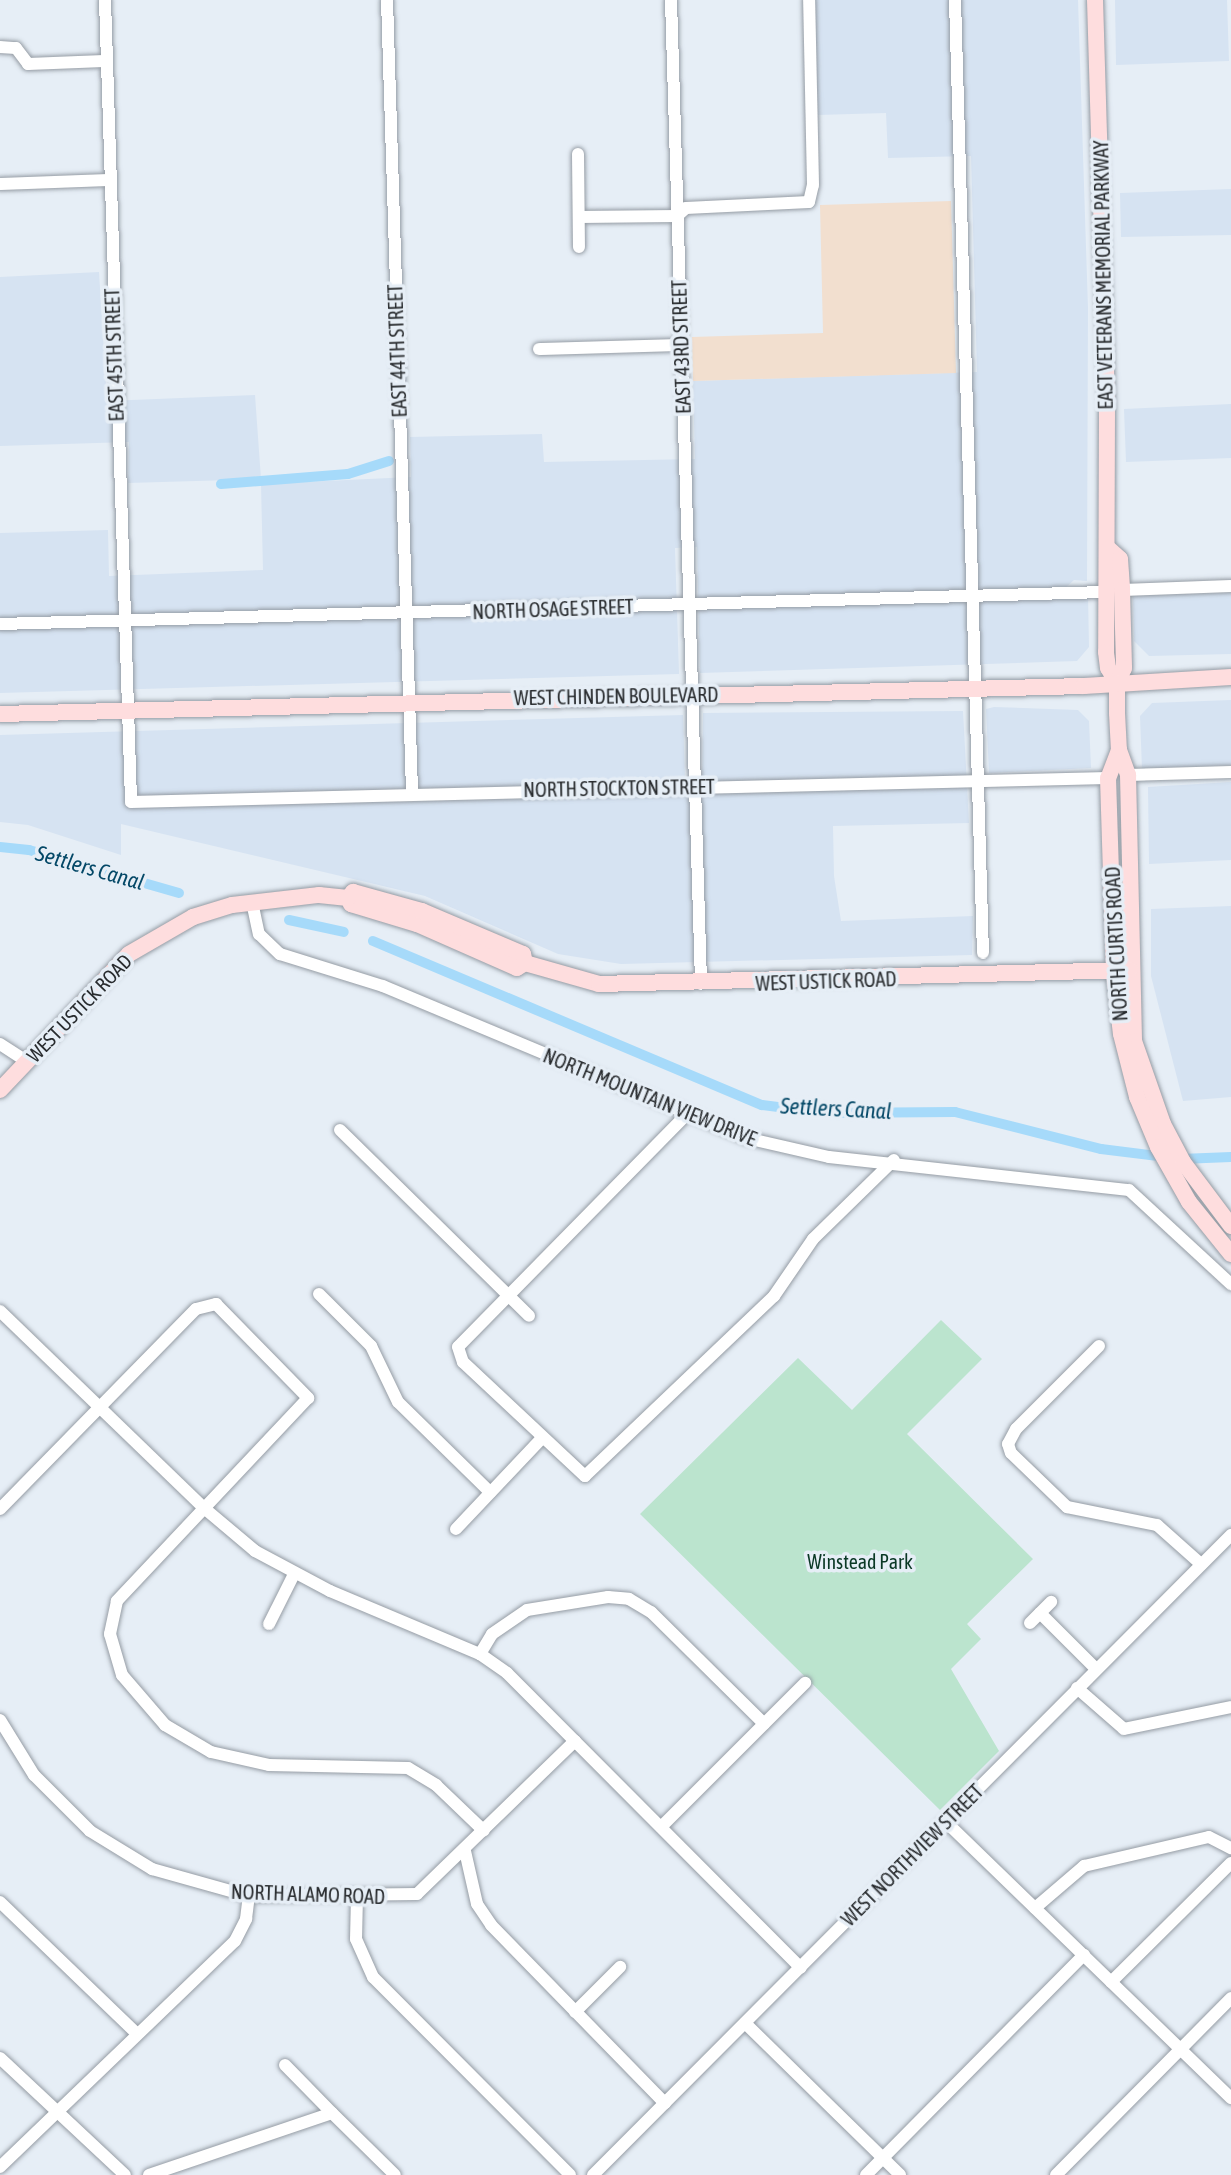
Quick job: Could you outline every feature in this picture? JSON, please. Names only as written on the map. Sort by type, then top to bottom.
[{"type":"main road","name":"EAST VETERANS MEMORIAL PARKWAY","points":[[1095,0],[1109,549],[1120,559],[1114,591],[1108,668],[1117,683]]},
{"type":"main road","name":"WEST CHINDEN BOULEVARD","points":[[0,714],[1117,683],[1231,677]]},
{"type":"main road","name":"NORTH CURTIS ROAD","points":[[1117,683],[1119,750],[1128,775],[1134,944],[1122,971]]},
{"type":"main road","name":"NORTH CURTIS ROAD","points":[[1119,750],[1108,778],[1122,971],[1134,1041],[1157,1128],[1231,1254]]},
{"type":"main road","name":"WEST USTICK ROAD","points":[[0,1090],[129,954],[193,917],[252,902],[319,895],[348,898],[351,904],[417,924],[517,968],[525,963],[599,984],[701,984],[1122,971]]},
{"type":"main road","name":"NORTH CURTIS ROAD","points":[[1192,1190],[1231,1226]]},
{"type":"street","name":"EAST 45TH STREET","points":[[105,0],[104,61],[121,618],[131,802]]},
{"type":"street","name":"EAST 44TH STREET","points":[[387,0],[412,793]]},
{"type":"street","name":"EAST 43RD STREET","points":[[671,0],[701,984]]},
{"type":"street","points":[[579,217],[677,216],[686,208],[809,202],[813,185],[809,0]]},
{"type":"street","points":[[955,0],[983,953]]},
{"type":"street","points":[[0,47],[16,48],[28,64],[104,61]]},
{"type":"street","points":[[578,154],[579,247]]},
{"type":"street","points":[[0,184],[109,180]]},
{"type":"street","points":[[539,349],[681,345]]},
{"type":"street","name":"NORTH OSAGE STREET","points":[[0,624],[121,618],[406,614],[973,597],[1231,586]]},
{"type":"street","points":[[1128,775],[1231,772]]},
{"type":"street","name":"NORTH STOCKTON STREET","points":[[131,802],[1108,778]]},
{"type":"street","name":"NORTH MOUNTAIN VIEW DRIVE","points":[[252,902],[259,934],[280,954],[383,986],[686,1115],[779,1148],[1120,1187],[1143,1198],[1231,1284]]},
{"type":"street","points":[[0,1044],[26,1061]]},
{"type":"street","points":[[686,1115],[460,1342],[457,1352],[541,1439],[585,1476],[774,1296],[813,1239],[894,1160]]},
{"type":"street","points":[[340,1130],[529,1316]]},
{"type":"street","points":[[319,1294],[371,1346],[398,1402],[490,1492]]},
{"type":"street","points":[[0,1507],[209,1302],[306,1390],[308,1398],[129,1585],[111,1617],[113,1652],[147,1709],[189,1741],[230,1759],[408,1768],[436,1785],[484,1831]]},
{"type":"street","points":[[1,1313],[204,1508],[294,1574],[480,1654],[507,1673],[801,1968]]},
{"type":"street","points":[[1099,1346],[1016,1429],[1008,1444],[1011,1453],[1067,1507],[1157,1525],[1201,1564]]},
{"type":"street","points":[[456,1529],[541,1439]]},
{"type":"street","name":"WEST NORTHVIEW STREET","points":[[593,2175],[1231,1535]]},
{"type":"street","points":[[269,1624],[294,1574]]},
{"type":"street","points":[[480,1654],[492,1634],[527,1610],[608,1597],[629,1599],[651,1612],[764,1724]]},
{"type":"street","points":[[1030,1623],[1051,1602]]},
{"type":"street","points":[[1040,1613],[1096,1669]]},
{"type":"street","points":[[661,1827],[805,1683]]},
{"type":"street","points":[[1077,1688],[1124,1729],[1231,1707]]},
{"type":"street","name":"NORTH ALAMO ROAD","points":[[0,1720],[34,1775],[90,1831],[152,1869],[249,1896],[417,1894],[465,1851],[575,1741]]},
{"type":"street","points":[[946,1822],[1231,2098]]},
{"type":"street","points":[[1035,1908],[1084,1866],[1209,1837],[1231,1848]]},
{"type":"street","points":[[465,1851],[477,1904],[491,1925],[665,2103]]},
{"type":"street","points":[[1111,1982],[1231,1863]]},
{"type":"street","points":[[0,2167],[235,1941],[246,1919],[249,1896]]},
{"type":"street","points":[[357,1896],[356,1939],[373,1977],[570,2175]]},
{"type":"street","points":[[0,1902],[137,2034]]},
{"type":"street","points":[[866,2175],[1084,1955]]},
{"type":"street","points":[[575,2012],[620,1967]]},
{"type":"street","points":[[1056,2175],[1231,1998]]},
{"type":"street","points":[[745,2023],[900,2175]]},
{"type":"street","points":[[0,2058],[125,2175]]},
{"type":"street","points":[[285,2065],[395,2175]]},
{"type":"street","points":[[149,2175],[332,2113]]},
{"type":"shaded area","points":[[815,0],[1078,0],[1088,308],[1087,581],[1074,580],[1064,589],[1088,595],[1089,647],[1077,661],[700,673],[697,547],[675,548],[679,674],[0,693],[0,533],[108,530],[109,576],[263,570],[261,484],[411,477],[410,437],[542,434],[544,462],[695,459],[693,381],[977,372],[971,156],[888,158],[886,113],[818,115]]},
{"type":"shaded area","points":[[1115,0],[1227,0],[1229,61],[1116,65]]},
{"type":"shaded area","points":[[1231,189],[1231,235],[1121,237],[1120,193]]},
{"type":"shaded area","points":[[951,201],[956,373],[693,381],[692,337],[823,333],[820,205]]},
{"type":"shaded area","points":[[99,272],[107,401],[255,395],[261,479],[128,483],[129,442],[0,446],[0,277]]},
{"type":"shaded area","points":[[1231,404],[1231,458],[1126,462],[1124,409]]},
{"type":"shaded area","points":[[1231,593],[1231,654],[1149,656],[1134,641],[1133,595]]},
{"type":"shaded area","points":[[1231,700],[1231,765],[1142,769],[1140,716],[1152,703]]},
{"type":"shaded area","points":[[986,709],[1078,710],[1089,721],[1091,768],[989,773]]},
{"type":"shaded area","points":[[963,711],[969,823],[833,826],[834,876],[841,921],[973,916],[972,955],[621,964],[558,954],[425,896],[121,824],[121,855],[28,825],[0,822],[0,735],[683,715],[685,781],[398,791],[399,802],[702,793],[703,713]]},
{"type":"shaded area","points":[[1231,782],[1231,860],[1149,864],[1148,787]]},
{"type":"shaded area","points":[[1231,906],[1231,1097],[1183,1101],[1151,976],[1151,909]]},
{"type":"green space","name":"Winstead Park","points":[[941,1320],[982,1359],[907,1434],[1033,1559],[967,1624],[981,1639],[951,1669],[999,1751],[940,1810],[640,1514],[798,1358],[852,1410]]},
{"type":"waterway","points":[[221,484],[348,474],[389,461]]},
{"type":"waterway","name":"Settlers Canal","points":[[0,847],[29,850],[179,893]]},
{"type":"waterway","name":"Settlers Canal","points":[[289,920],[344,932]]},
{"type":"waterway","name":"Settlers Canal","points":[[373,941],[762,1105],[825,1113],[955,1112],[1101,1149],[1165,1157]]},
{"type":"waterway","name":"Settlers Canal","points":[[1181,1159],[1231,1157]]}]
